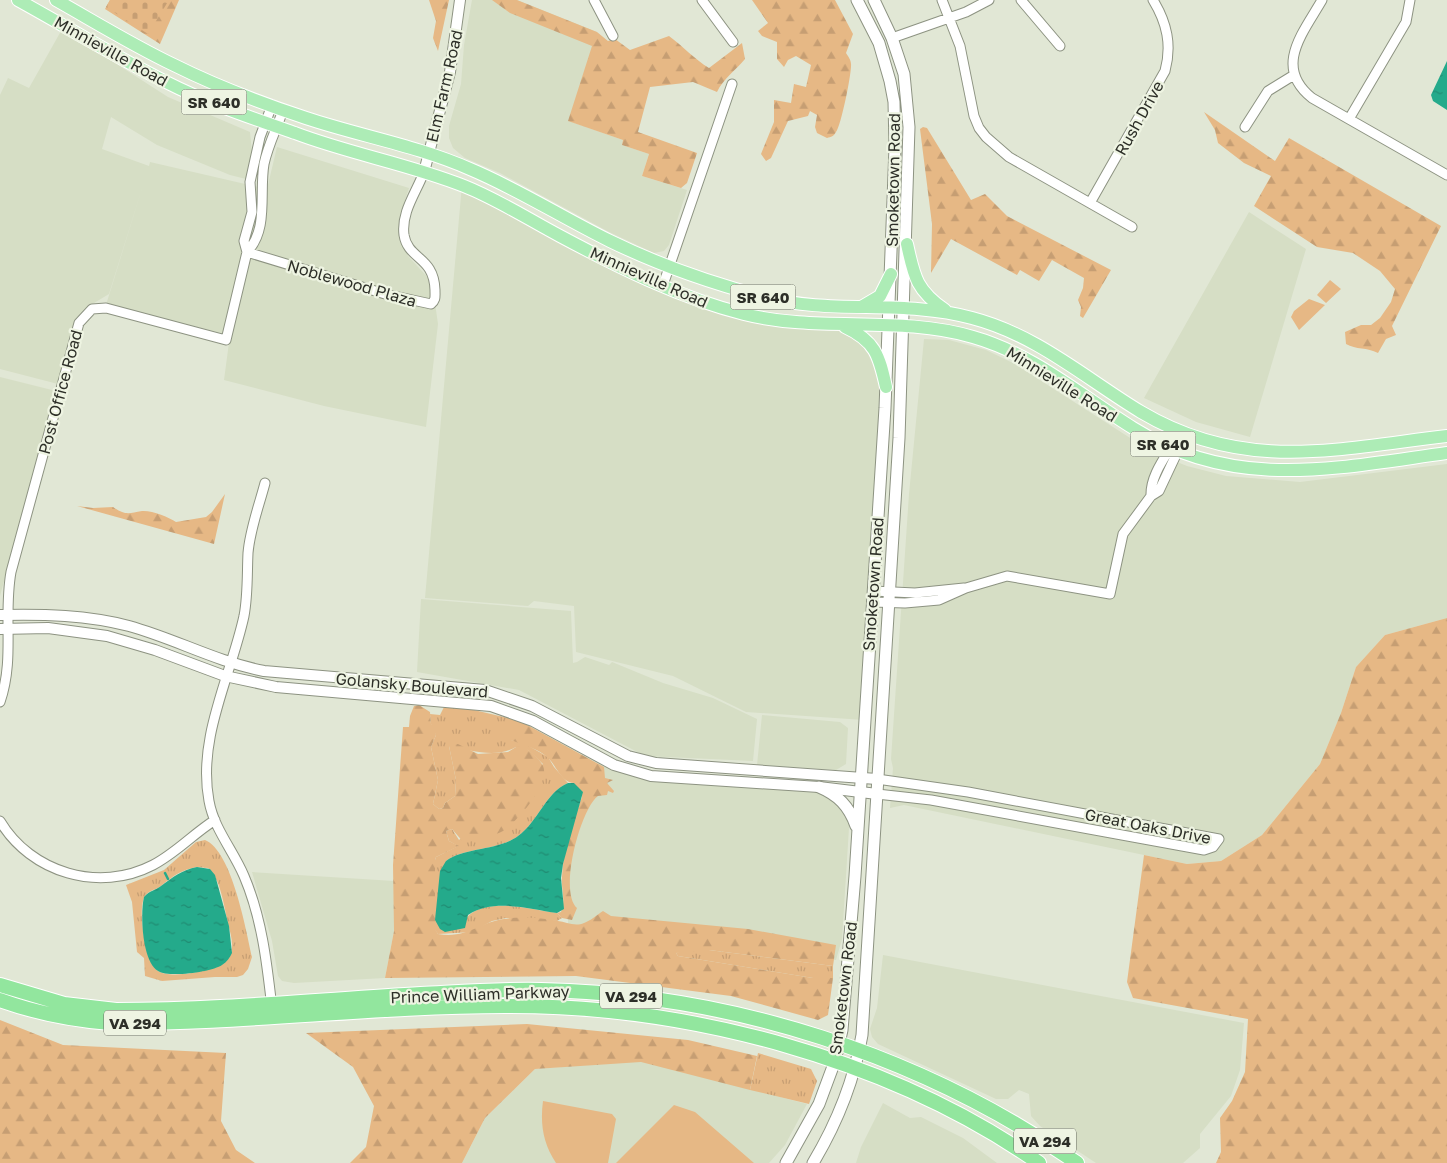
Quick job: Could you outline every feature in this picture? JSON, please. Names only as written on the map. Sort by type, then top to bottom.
[{"type":"highway","name":"Prince William Parkway","points":[[0,985],[42,999],[87,1008],[143,1010],[478,1006],[598,1010],[709,1026],[784,1045],[855,1069],[942,1107],[1039,1163]]},
{"type":"highway","name":"Prince William Parkway","points":[[0,1000],[39,1013],[68,1019],[110,1023],[503,990],[581,992],[657,999],[701,1006],[786,1026],[895,1064],[971,1099],[1010,1120],[1077,1163]]},
{"type":"main road","name":"Minnieville Road","points":[[18,0],[167,83],[326,144],[424,172],[487,196],[599,256],[711,304],[745,314],[787,321],[889,325],[957,332],[1023,356],[1134,428],[1172,448],[1235,467],[1288,471],[1336,468],[1447,453]]},
{"type":"main road","name":"Minnieville Road","points":[[56,0],[170,64],[278,107],[368,138],[454,162],[498,181],[607,240],[669,267],[722,285],[783,302],[949,312],[992,324],[1035,342],[1141,411],[1180,430],[1221,446],[1276,453],[1311,452],[1447,436]]},
{"type":"main road","name":"Smoketown Road","points":[[786,1163],[812,1119],[835,1062],[839,1044],[858,829],[886,387],[895,147],[894,102],[889,74],[879,43],[857,0]]},
{"type":"main road","name":"Smoketown Road","points":[[813,1163],[836,1122],[855,1069],[859,1051],[868,970],[877,779],[905,308],[908,104],[904,74],[892,38],[874,0]]},
{"type":"main road","points":[[907,244],[918,286],[931,300],[949,312]]},
{"type":"main road","points":[[862,307],[870,304],[880,296],[891,274]]},
{"type":"main road","points":[[840,324],[857,332],[871,344],[880,358],[886,387]]},
{"type":"main road","points":[[819,787],[832,793],[842,801],[849,810],[858,829]]},
{"type":"street","name":"Elm Farm Road","points":[[424,172],[450,72],[460,0]]},
{"type":"street","points":[[594,0],[612,36]]},
{"type":"street","points":[[702,0],[733,42]]},
{"type":"street","points":[[942,0],[960,46],[970,104],[979,128],[1009,157],[1132,227]]},
{"type":"street","points":[[892,38],[949,18],[988,0]]},
{"type":"street","points":[[1021,0],[1060,46]]},
{"type":"street","name":"Rush Drive","points":[[1090,203],[1165,71],[1170,49],[1168,36],[1163,20],[1153,0]]},
{"type":"street","points":[[1322,0],[1294,50],[1292,62],[1294,75],[1299,85],[1312,98],[1447,175]]},
{"type":"street","points":[[1349,119],[1406,22],[1410,0]]},
{"type":"street","points":[[1245,127],[1268,91],[1294,75]]},
{"type":"street","points":[[664,285],[732,84]]},
{"type":"street","points":[[247,252],[244,241],[252,212],[250,182],[278,107]]},
{"type":"street","name":"Noblewood Plaza","points":[[247,252],[385,294],[431,304],[435,298],[434,274],[426,263],[413,251],[404,236],[404,218],[424,172]]},
{"type":"street","name":"Post Office Road","points":[[0,702],[8,674],[4,615],[11,572],[82,317],[92,309],[106,308],[226,340],[247,252]]},
{"type":"street","points":[[873,596],[939,600],[998,577],[1017,576],[1110,594],[1124,534],[1151,496],[1159,491],[1164,482],[1175,457],[1172,448],[1180,430]]},
{"type":"street","points":[[266,483],[250,538],[247,602],[225,676],[207,769],[209,801],[215,820],[250,891],[264,946],[272,1009]]},
{"type":"street","name":"Golansky Boulevard","points":[[4,615],[57,615],[106,621],[154,634],[229,663],[264,671],[485,690],[513,698],[634,758],[680,765],[877,779]]},
{"type":"street","name":"Golansky Boulevard","points":[[4,629],[48,628],[107,636],[156,650],[225,676],[276,687],[491,706],[516,713],[592,755],[629,770],[679,779],[819,787],[877,794]]},
{"type":"street","points":[[436,700],[437,686]]},
{"type":"street","points":[[629,770],[634,758]]},
{"type":"street","name":"Great Oaks Drive","points":[[877,779],[968,792],[1219,839],[1213,847],[1204,850],[931,800],[877,794]]},
{"type":"street","points":[[0,822],[14,841],[43,864],[77,876],[109,878],[131,874],[152,866],[215,820]]},
{"type":"shaded area","points":[[472,0],[517,0],[597,32],[569,121],[623,140],[622,145],[649,154],[642,176],[687,190],[669,245],[664,251],[654,253],[609,232],[500,173],[465,158],[453,148],[449,138],[449,126],[461,84],[464,45]]},
{"type":"shaded area","points":[[61,31],[87,45],[168,97],[250,132],[252,153],[246,179],[230,175],[157,145],[111,117],[102,149],[149,166],[150,162],[267,189],[277,147],[409,188],[400,216],[402,244],[408,256],[432,282],[438,324],[426,427],[324,406],[224,380],[230,335],[106,305],[144,182],[109,294],[84,309],[72,330],[58,384],[0,369],[0,95],[8,78],[29,88]]},
{"type":"shaded area","points":[[462,185],[703,301],[857,332],[882,368],[864,720],[746,712],[673,676],[576,652],[574,606],[534,601],[528,606],[425,598]]},
{"type":"shaded area","points":[[1249,212],[1306,249],[1250,437],[1196,422],[1144,398]]},
{"type":"shaded area","points":[[924,339],[949,340],[986,350],[1015,364],[1152,452],[1187,466],[1226,476],[1300,482],[1447,464],[1447,618],[1385,635],[1356,667],[1341,713],[1320,764],[1262,835],[1221,861],[1187,864],[904,805],[890,808],[893,768],[891,759],[909,494]]},
{"type":"shaded area","points":[[0,377],[56,391],[0,596]]},
{"type":"shaded area","points":[[421,599],[571,611],[573,663],[585,657],[609,665],[612,662],[663,683],[713,698],[757,719],[753,761],[645,756],[519,690],[417,672]]},
{"type":"shaded area","points":[[762,715],[840,722],[848,728],[846,764],[836,770],[757,765]]},
{"type":"shaded area","points":[[599,762],[616,769],[814,791],[834,797],[849,820],[842,939],[836,960],[697,937],[569,943],[566,875],[569,854]]},
{"type":"shaded area","points":[[252,872],[394,881],[394,931],[385,978],[294,983],[282,981],[278,976],[272,941]]},
{"type":"shaded area","points":[[883,955],[1244,1023],[1240,1070],[1231,1096],[1200,1134],[1200,1148],[1183,1163],[1096,1163],[1040,1126],[1031,1116],[1029,1094],[1019,1090],[1008,1099],[996,1099],[878,1044],[872,1037],[870,1029],[877,1008]]},
{"type":"shaded area","points":[[641,1061],[807,1104],[785,1145],[769,1163],[462,1163],[485,1118],[535,1069]]},
{"type":"shaded area","points":[[883,1103],[910,1118],[921,1117],[963,1138],[997,1163],[856,1163],[861,1147]]},
{"type":"green space","points":[[110,0],[179,0],[160,44],[105,9]]},
{"type":"green space","points":[[110,0],[169,0],[148,34],[106,7]]},
{"type":"green space","points":[[429,0],[449,0],[438,51],[433,38],[436,21]]},
{"type":"green space","points":[[492,0],[517,0],[597,32],[608,41],[615,39],[630,50],[669,36],[709,68],[742,43],[745,59],[726,79],[717,92],[693,82],[650,87],[638,132],[697,153],[687,183],[681,188],[642,176],[649,154],[622,145],[623,140],[568,121],[592,46],[510,13]]},
{"type":"green space","points":[[752,0],[835,0],[853,34],[846,53],[851,64],[848,87],[841,120],[835,133],[827,138],[817,133],[815,127],[817,115],[810,111],[808,116],[788,121],[771,158],[766,161],[761,154],[774,122],[774,100],[791,103],[794,84],[806,87],[811,65],[796,56],[788,60],[784,67],[777,59],[777,42],[762,36],[758,31],[768,23]]},
{"type":"green space","points":[[1204,112],[1275,161],[1289,138],[1441,226],[1392,326],[1396,335],[1386,339],[1378,353],[1346,344],[1345,332],[1361,325],[1371,325],[1380,318],[1391,302],[1395,289],[1380,271],[1353,253],[1317,247],[1254,206],[1271,176],[1244,163],[1218,143],[1215,130]]},
{"type":"green space","points":[[923,127],[927,128],[971,200],[985,194],[1007,216],[1111,270],[1083,318],[1080,316],[1081,307],[1078,300],[1083,288],[1084,278],[1052,260],[1039,281],[1020,270],[1017,275],[951,239],[931,273],[932,224],[920,129]]},
{"type":"green space","points":[[1330,280],[1341,289],[1326,303],[1317,295]]},
{"type":"green space","points":[[1309,299],[1325,305],[1299,330],[1291,317],[1294,311]]},
{"type":"green space","points":[[225,494],[214,544],[77,506],[93,508],[113,507],[121,512],[128,513],[150,512],[165,516],[176,522],[206,517]]},
{"type":"green space","points":[[1447,618],[1447,1163],[1216,1163],[1221,1152],[1220,1118],[1232,1101],[1245,1072],[1248,1019],[1133,998],[1127,982],[1144,855],[1187,864],[1221,861],[1262,835],[1320,764],[1341,713],[1356,667],[1385,635]]},
{"type":"green space","points":[[419,705],[430,712],[431,724],[435,727],[436,735],[431,747],[438,780],[433,804],[439,809],[443,808],[445,803],[455,796],[456,780],[450,744],[458,744],[478,754],[508,752],[516,747],[524,746],[542,763],[544,773],[542,782],[531,802],[515,821],[501,832],[464,843],[452,829],[446,831],[449,841],[459,846],[436,857],[435,860],[435,929],[438,934],[457,934],[495,921],[517,918],[538,918],[581,924],[603,911],[611,916],[748,929],[836,945],[833,966],[709,950],[676,953],[678,956],[813,978],[833,978],[828,1015],[818,1020],[731,996],[576,976],[385,978],[394,931],[393,865],[403,727],[409,727],[410,716],[414,706]]},
{"type":"green space","points":[[444,707],[474,710],[520,721],[511,740],[520,741],[548,757],[568,783],[554,793],[531,823],[518,836],[501,844],[462,853],[446,861],[465,920],[473,912],[483,908],[508,906],[557,913],[562,918],[557,921],[506,918],[492,921],[472,932],[438,934],[435,930],[435,860],[436,857],[458,846],[449,841],[446,831],[452,829],[459,840],[543,764],[528,750],[516,747],[508,751],[491,753],[449,746],[456,780],[455,796],[445,803],[443,808],[439,809],[433,804],[438,780],[431,747],[436,735],[431,724],[430,714],[440,715]]},
{"type":"green space","points":[[520,721],[604,767],[605,778],[613,780],[607,783],[614,791],[613,793],[608,791],[607,795],[598,796],[591,804],[579,832],[571,868],[570,885],[572,899],[577,908],[572,920],[562,918],[557,913],[561,912],[563,903],[562,877],[566,846],[582,797],[574,783],[562,777],[545,755],[506,737],[508,728]]},
{"type":"green space","points":[[205,840],[215,847],[230,875],[242,911],[252,957],[248,969],[243,975],[237,977],[162,981],[145,976],[144,958],[137,952],[132,902],[126,885],[164,870],[196,842]],"holes":[[[197,867],[208,868],[216,878],[221,894],[231,937],[231,954],[224,962],[207,970],[185,974],[165,974],[158,971],[153,966],[146,947],[142,923],[145,896],[183,871]]]},
{"type":"green space","points":[[685,950],[709,950],[833,966],[833,978],[813,978],[678,956],[676,953]]},
{"type":"green space","points":[[0,1020],[63,1045],[226,1053],[221,1121],[236,1150],[255,1163],[0,1163]]},
{"type":"green space","points":[[527,1024],[688,1040],[757,1056],[750,1090],[641,1062],[535,1069],[485,1118],[462,1163],[350,1163],[366,1147],[374,1106],[353,1067],[306,1033]]},
{"type":"green space","points":[[758,1053],[811,1069],[817,1081],[809,1104],[750,1090]]},
{"type":"green space","points":[[543,1101],[612,1114],[616,1119],[608,1163],[556,1163],[545,1141],[542,1118]]},
{"type":"green space","points":[[674,1105],[695,1112],[754,1163],[616,1163]]},
{"type":"water","points":[[1447,61],[1447,110],[1433,101],[1431,95]]},
{"type":"water","points":[[568,783],[574,783],[583,792],[563,864],[561,878],[564,909],[557,913],[512,906],[489,907],[468,915],[465,928],[445,932],[440,929],[435,920],[440,871],[446,861],[462,853],[501,844],[518,836],[531,823],[554,793]]},
{"type":"water","points":[[197,867],[210,869],[215,875],[229,926],[232,953],[224,964],[217,968],[180,974],[163,973],[153,966],[145,948],[142,925],[144,897],[178,874]]},
{"type":"waterway","points":[[165,873],[168,879]]}]
